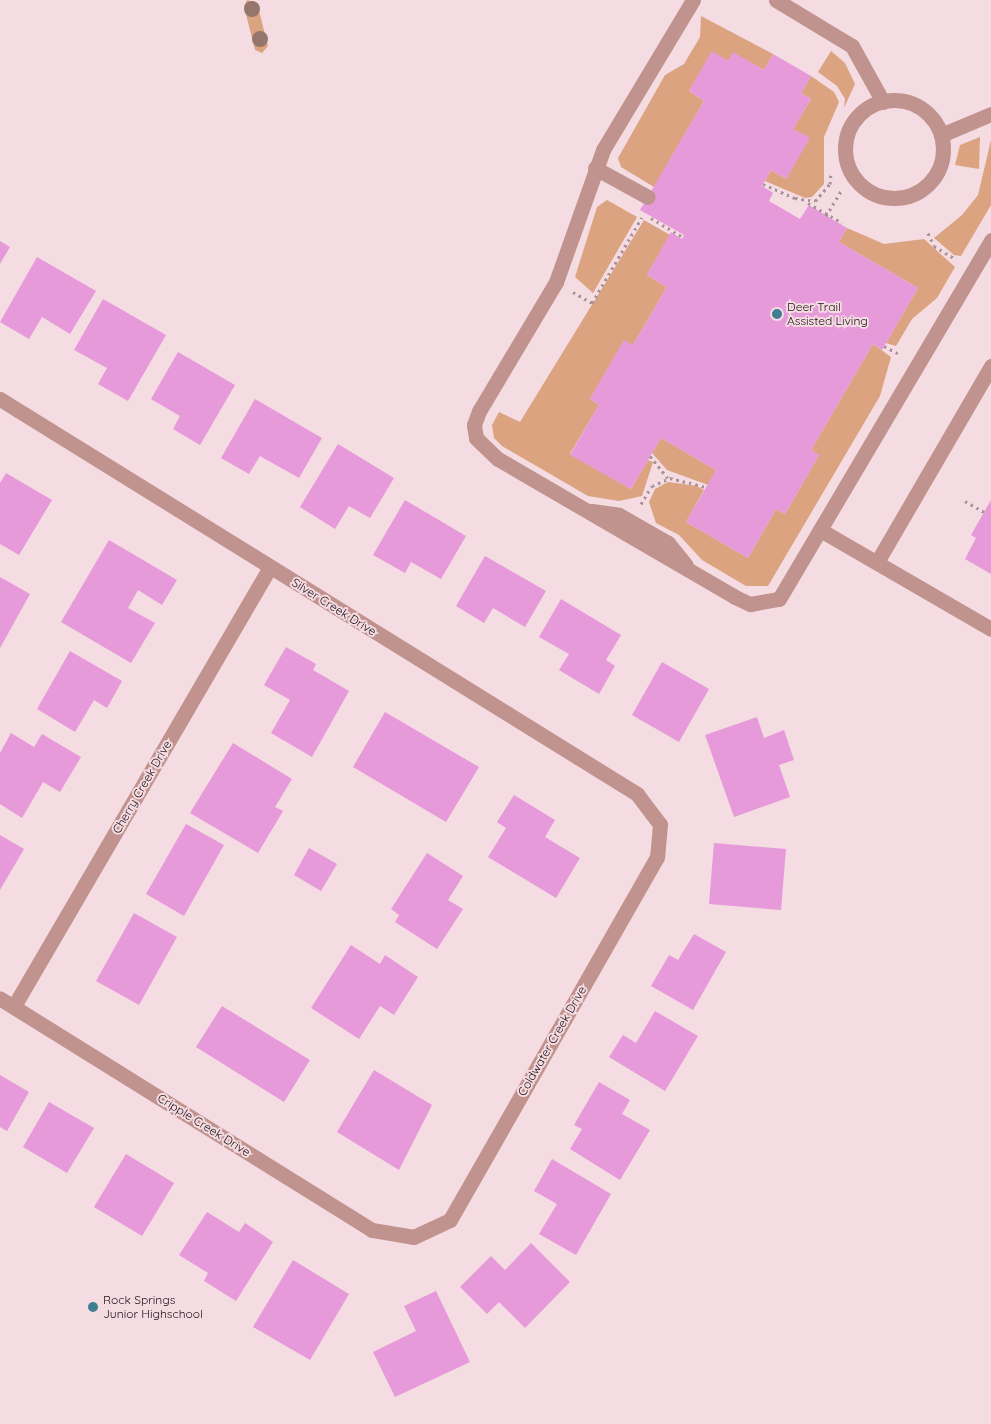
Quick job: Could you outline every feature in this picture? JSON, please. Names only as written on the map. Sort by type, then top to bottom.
[{"type":"street","points":[[692,0],[595,168],[556,282],[474,425],[476,438],[498,459],[692,573],[750,604],[778,599],[822,531],[991,240]]},
{"type":"street","points":[[776,0],[852,46],[883,102]]},
{"type":"street","points":[[883,102],[910,102],[923,110],[941,135],[939,168],[917,192],[884,197],[868,191],[848,165],[847,134],[865,110],[883,102]]},
{"type":"street","points":[[941,135],[991,114]]},
{"type":"street","points":[[595,168],[648,197]]},
{"type":"street","points":[[877,562],[991,366]]},
{"type":"street","name":"Silver Creek Drive","points":[[0,399],[637,794],[660,824]]},
{"type":"street","points":[[583,509],[619,515],[668,543],[692,573]]},
{"type":"street","points":[[822,531],[991,629]]},
{"type":"street","name":"Cherry Creek Drive","points":[[14,1006],[270,567]]},
{"type":"street","name":"Coldwater Creek Drive","points":[[414,1237],[450,1220],[658,857],[660,824]]},
{"type":"street","name":"Cripple Creek Drive","points":[[0,998],[372,1230],[414,1237]]},
{"type":"path","points":[[807,202],[823,195],[831,172]]},
{"type":"path","points":[[763,184],[807,202],[842,223]]},
{"type":"path","points":[[827,215],[840,191]]},
{"type":"path","points":[[556,282],[592,303],[644,214],[683,238]]},
{"type":"path","points":[[928,233],[934,246],[959,261]]},
{"type":"path","points":[[650,456],[668,478],[706,487]]},
{"type":"path","points":[[631,522],[652,486],[668,478]]},
{"type":"path","points":[[966,501],[984,512]]},
{"type":"shaded area","points":[[247,0],[257,3],[268,46],[262,53],[255,50],[244,6]]},
{"type":"shaded area","points":[[701,16],[773,54],[764,70],[733,53],[728,61],[712,52],[689,91],[704,101],[654,187],[621,167],[618,158],[665,75],[684,64],[700,37]]},
{"type":"shaded area","points":[[831,51],[845,63],[855,84],[844,108],[845,99],[837,86],[818,72]]},
{"type":"shaded area","points":[[811,76],[834,92],[839,102],[824,137],[824,184],[812,197],[805,198],[765,181],[771,170],[786,179],[809,138],[793,129],[811,99],[801,93]]},
{"type":"shaded area","points":[[980,137],[979,169],[955,165],[960,145]]},
{"type":"shaded area","points":[[991,140],[991,205],[961,256],[954,255],[934,238],[962,215],[978,195]]},
{"type":"shaded area","points":[[607,200],[637,217],[593,293],[575,277],[597,207]]},
{"type":"shaded area","points":[[644,220],[670,235],[647,275],[667,287],[633,345],[624,341],[590,399],[599,405],[570,454],[631,489],[648,460],[653,462],[642,496],[619,501],[588,496],[502,446],[494,438],[492,425],[499,412],[520,422]]},
{"type":"shaded area","points":[[847,228],[884,244],[924,239],[955,267],[937,298],[912,319],[896,346],[886,343],[918,288],[839,242]]},
{"type":"shaded area","points":[[873,344],[891,357],[880,396],[768,586],[746,586],[702,560],[679,535],[656,523],[649,502],[655,489],[668,482],[697,486],[704,490],[686,522],[748,558],[776,509],[785,514],[819,455],[811,450]]},
{"type":"shaded area","points":[[661,438],[716,470],[708,485],[667,470],[652,453]]},
{"type":"building","name":"Deer Trail Assisted Living","points":[[712,51],[728,61],[733,52],[764,70],[773,54],[811,76],[801,93],[811,99],[793,129],[810,138],[786,179],[771,170],[762,186],[773,193],[769,201],[800,219],[809,205],[847,228],[839,242],[918,288],[882,350],[873,344],[811,450],[819,455],[785,514],[776,509],[748,558],[686,522],[716,470],[661,438],[631,489],[570,455],[599,405],[590,399],[624,340],[633,345],[667,287],[647,275],[671,232],[682,239],[684,235],[640,210],[704,101],[689,91]]},
{"type":"building","points":[[0,241],[10,247],[0,264]]},
{"type":"building","points":[[37,257],[96,291],[70,334],[42,317],[29,339],[0,322]]},
{"type":"building","points":[[103,299],[166,335],[128,401],[98,384],[107,368],[74,350]]},
{"type":"building","points":[[178,352],[235,385],[200,445],[173,429],[180,416],[151,399]]},
{"type":"building","points":[[255,399],[322,438],[299,478],[260,456],[249,474],[221,458]]},
{"type":"building","points":[[338,444],[394,478],[370,518],[349,506],[335,529],[300,507]]},
{"type":"building","points":[[6,473],[52,500],[19,555],[0,544],[0,483]]},
{"type":"building","points":[[405,500],[466,536],[441,579],[411,562],[405,573],[373,555]]},
{"type":"building","points":[[991,500],[991,574],[965,559],[976,538],[971,535]]},
{"type":"building","points":[[109,540],[177,580],[162,605],[138,590],[128,608],[155,623],[131,663],[61,622]]},
{"type":"building","points":[[485,556],[546,591],[525,627],[493,608],[484,623],[456,606]]},
{"type":"building","points":[[0,577],[30,594],[0,648]]},
{"type":"building","points":[[561,599],[621,635],[606,660],[615,666],[599,694],[559,670],[569,654],[539,637]]},
{"type":"building","points":[[286,647],[316,664],[313,670],[349,691],[312,757],[271,733],[290,700],[264,685]]},
{"type":"building","points":[[70,651],[122,681],[107,708],[94,700],[75,732],[37,709]]},
{"type":"building","points":[[662,662],[709,689],[679,742],[632,715]]},
{"type":"building","points":[[385,712],[479,767],[446,822],[353,767]]},
{"type":"building","points":[[757,717],[764,738],[784,730],[794,760],[779,765],[790,797],[734,817],[705,735]]},
{"type":"building","points":[[11,733],[34,747],[42,734],[81,757],[60,792],[43,782],[22,818],[0,804],[0,753]]},
{"type":"building","points":[[233,743],[292,779],[275,807],[283,811],[258,853],[190,813]]},
{"type":"building","points":[[514,795],[555,820],[545,837],[580,858],[556,898],[488,857],[506,828],[497,822]]},
{"type":"building","points":[[186,824],[224,845],[184,916],[146,894]]},
{"type":"building","points":[[0,835],[24,849],[0,890]]},
{"type":"building","points":[[714,843],[786,849],[781,910],[709,904]]},
{"type":"building","points":[[309,848],[337,864],[321,891],[294,875]]},
{"type":"building","points":[[427,853],[463,876],[448,900],[463,909],[437,949],[395,922],[399,915],[391,909]]},
{"type":"building","points":[[134,913],[177,937],[139,1005],[96,981]]},
{"type":"building","points":[[694,934],[726,952],[693,1010],[651,986],[669,955],[678,960]]},
{"type":"building","points":[[351,945],[380,964],[385,955],[418,977],[394,1015],[380,1006],[359,1039],[311,1008]]},
{"type":"building","points":[[222,1006],[310,1060],[284,1102],[196,1047]]},
{"type":"building","points":[[655,1011],[698,1036],[665,1091],[609,1057],[623,1035],[636,1043]]},
{"type":"building","points":[[374,1070],[432,1105],[399,1170],[337,1132]]},
{"type":"building","points":[[0,1075],[29,1092],[7,1131],[0,1127]]},
{"type":"building","points":[[599,1082],[630,1100],[622,1114],[650,1130],[620,1180],[570,1149],[582,1129],[574,1125]]},
{"type":"building","points":[[49,1102],[94,1128],[67,1173],[23,1147]]},
{"type":"building","points":[[126,1154],[174,1183],[142,1236],[94,1207]]},
{"type":"building","points":[[552,1159],[611,1194],[576,1255],[539,1234],[557,1204],[534,1191]]},
{"type":"building","points":[[207,1212],[239,1232],[245,1223],[273,1242],[236,1301],[204,1281],[208,1273],[179,1255]]},
{"type":"building","points":[[531,1243],[570,1282],[525,1328],[499,1302],[487,1314],[460,1287],[491,1256],[505,1270]]},
{"type":"building","points":[[293,1260],[349,1294],[310,1360],[253,1327]]},
{"type":"building","points":[[436,1291],[470,1362],[395,1397],[373,1352],[416,1331],[404,1306]]},
{"type":"place","name":"Deer Trail Assisted Living","points":[[777,314]]},
{"type":"place","name":"Rock Springs Junior Highschool","points":[[93,1307]]}]
